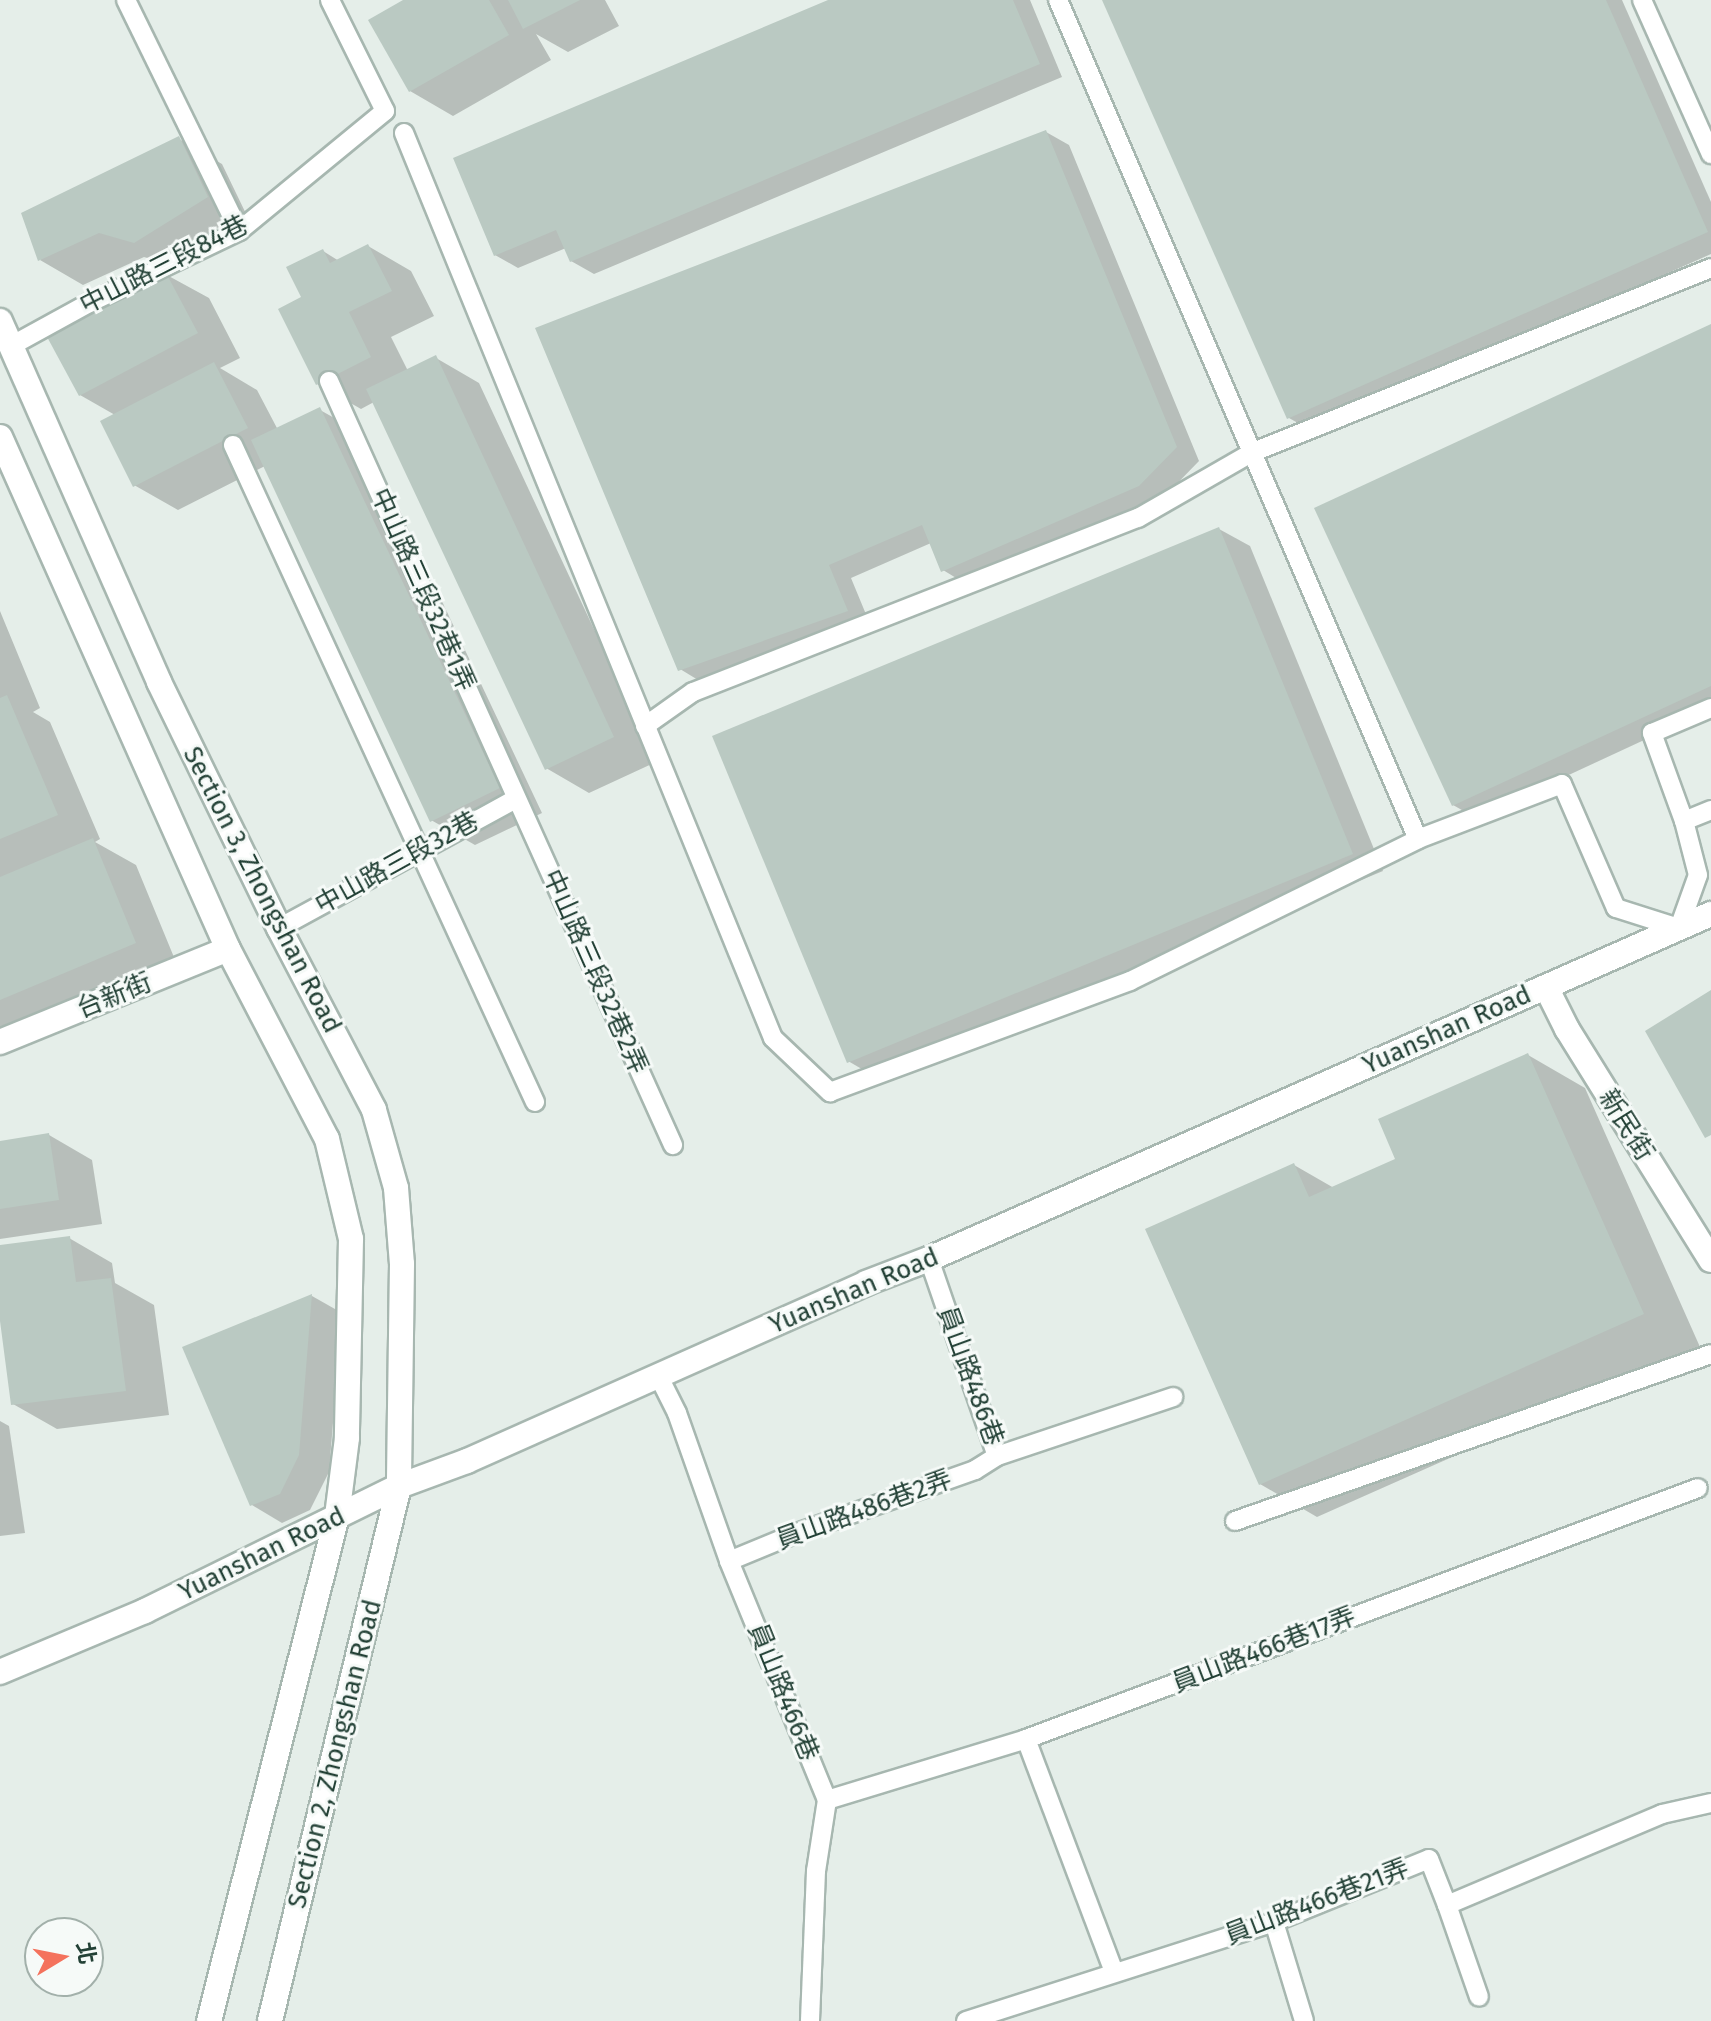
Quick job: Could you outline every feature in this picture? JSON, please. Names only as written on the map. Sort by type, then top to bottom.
[{"type":"main road","name":"Section 3, Zhongshan Road","points":[[0,321],[159,682],[279,928],[374,1110],[396,1188],[402,1264],[399,1486]]},
{"type":"main road","name":"Section 3, Zhongshan Road","points":[[0,437],[228,949],[327,1139],[351,1239],[347,1438],[337,1516]]},
{"type":"main road","name":"Yuanshan Road","points":[[0,1672],[174,1598],[399,1486],[467,1461],[1711,914]]},
{"type":"main road","name":"台新街","points":[[0,1042],[228,949]]},
{"type":"main road","name":"新民街","points":[[1546,987],[1567,1029],[1711,1260]]},
{"type":"main road","name":"Section 2, Zhongshan Road","points":[[270,2021],[399,1486]]},
{"type":"main road","points":[[209,2021],[337,1516]]},
{"type":"lane","points":[[126,0],[239,231]]},
{"type":"lane","name":"中山路三段84巷","points":[[9,347],[89,303],[239,231],[385,111],[330,0]]},
{"type":"lane","points":[[1058,0],[1418,839]]},
{"type":"lane","points":[[1642,0],[1711,154]]},
{"type":"lane","points":[[404,133],[773,1038],[830,1092],[1130,981],[1418,839],[1562,784],[1616,908],[1679,928],[1698,875],[1684,821],[1652,733],[1711,708]]},
{"type":"lane","points":[[645,726],[693,692],[1138,518],[1251,453],[1711,268]]},
{"type":"lane","name":"中山路三段32巷1弄","points":[[329,381],[516,799]]},
{"type":"lane","points":[[233,445],[535,1102]]},
{"type":"lane","name":"中山路三段32巷","points":[[279,928],[516,799]]},
{"type":"lane","name":"中山路三段32巷2弄","points":[[516,799],[673,1145]]},
{"type":"lane","points":[[1684,821],[1711,810]]},
{"type":"lane","name":"員山路486巷","points":[[929,1259],[997,1456],[1173,1397]]},
{"type":"lane","points":[[1235,1521],[1711,1354]]},
{"type":"lane","name":"員山路466巷","points":[[659,1377],[677,1413],[729,1561],[827,1800]]},
{"type":"lane","name":"員山路486巷2弄","points":[[729,1561],[975,1470],[997,1456]]},
{"type":"lane","name":"員山路466巷17弄","points":[[827,1800],[1026,1739],[1698,1488]]},
{"type":"lane","points":[[1026,1739],[1114,1972]]},
{"type":"lane","points":[[810,2021],[816,1871],[827,1800]]},
{"type":"lane","points":[[1479,1997],[1447,1905],[1662,1814],[1711,1803]]},
{"type":"lane","name":"員山路466巷21弄","points":[[966,2021],[1274,1922],[1429,1859],[1447,1905]]},
{"type":"lane","points":[[1274,1922],[1304,2021]]},
{"type":"building","points":[[403,0],[489,0],[509,35],[409,92],[368,20]]},
{"type":"building","points":[[508,0],[580,0],[523,29]]},
{"type":"building","points":[[828,0],[1013,0],[1040,64],[570,262],[556,230],[494,256],[453,158]]},
{"type":"building","points":[[1102,0],[1606,0],[1708,232],[1287,419]]},
{"type":"building","points":[[1046,130],[1177,447],[1139,486],[941,572],[922,525],[829,565],[848,611],[678,671],[535,328]]},
{"type":"building","points":[[179,136],[208,197],[134,243],[99,233],[38,261],[21,213]]},
{"type":"building","points":[[368,244],[392,291],[349,312],[371,357],[316,385],[278,309],[301,297],[286,267],[323,249],[330,263]]},
{"type":"building","points":[[165,271],[198,333],[79,396],[46,335]]},
{"type":"building","points":[[1711,324],[1711,686],[1452,806],[1314,508]]},
{"type":"building","points":[[436,355],[614,737],[545,770],[366,389]]},
{"type":"building","points":[[214,362],[248,428],[133,487],[100,421]]},
{"type":"building","points":[[320,407],[500,788],[430,822],[251,440]]},
{"type":"building","points":[[1219,527],[1353,854],[847,1063],[712,736]]},
{"type":"building","points":[[7,695],[58,815],[0,839],[0,698]]},
{"type":"building","points":[[93,838],[136,943],[0,1000],[0,877]]},
{"type":"building","points":[[1711,990],[1711,1135],[1705,1138],[1645,1031]]},
{"type":"building","points":[[1528,1053],[1644,1314],[1259,1485],[1145,1229],[1294,1163],[1309,1197],[1395,1159],[1378,1119]]},
{"type":"building","points":[[49,1133],[59,1200],[0,1209],[0,1141]]},
{"type":"building","points":[[70,1236],[76,1282],[111,1278],[126,1391],[11,1405],[0,1321],[0,1245]]},
{"type":"building","points":[[312,1294],[299,1455],[280,1494],[250,1506],[182,1347]]}]
